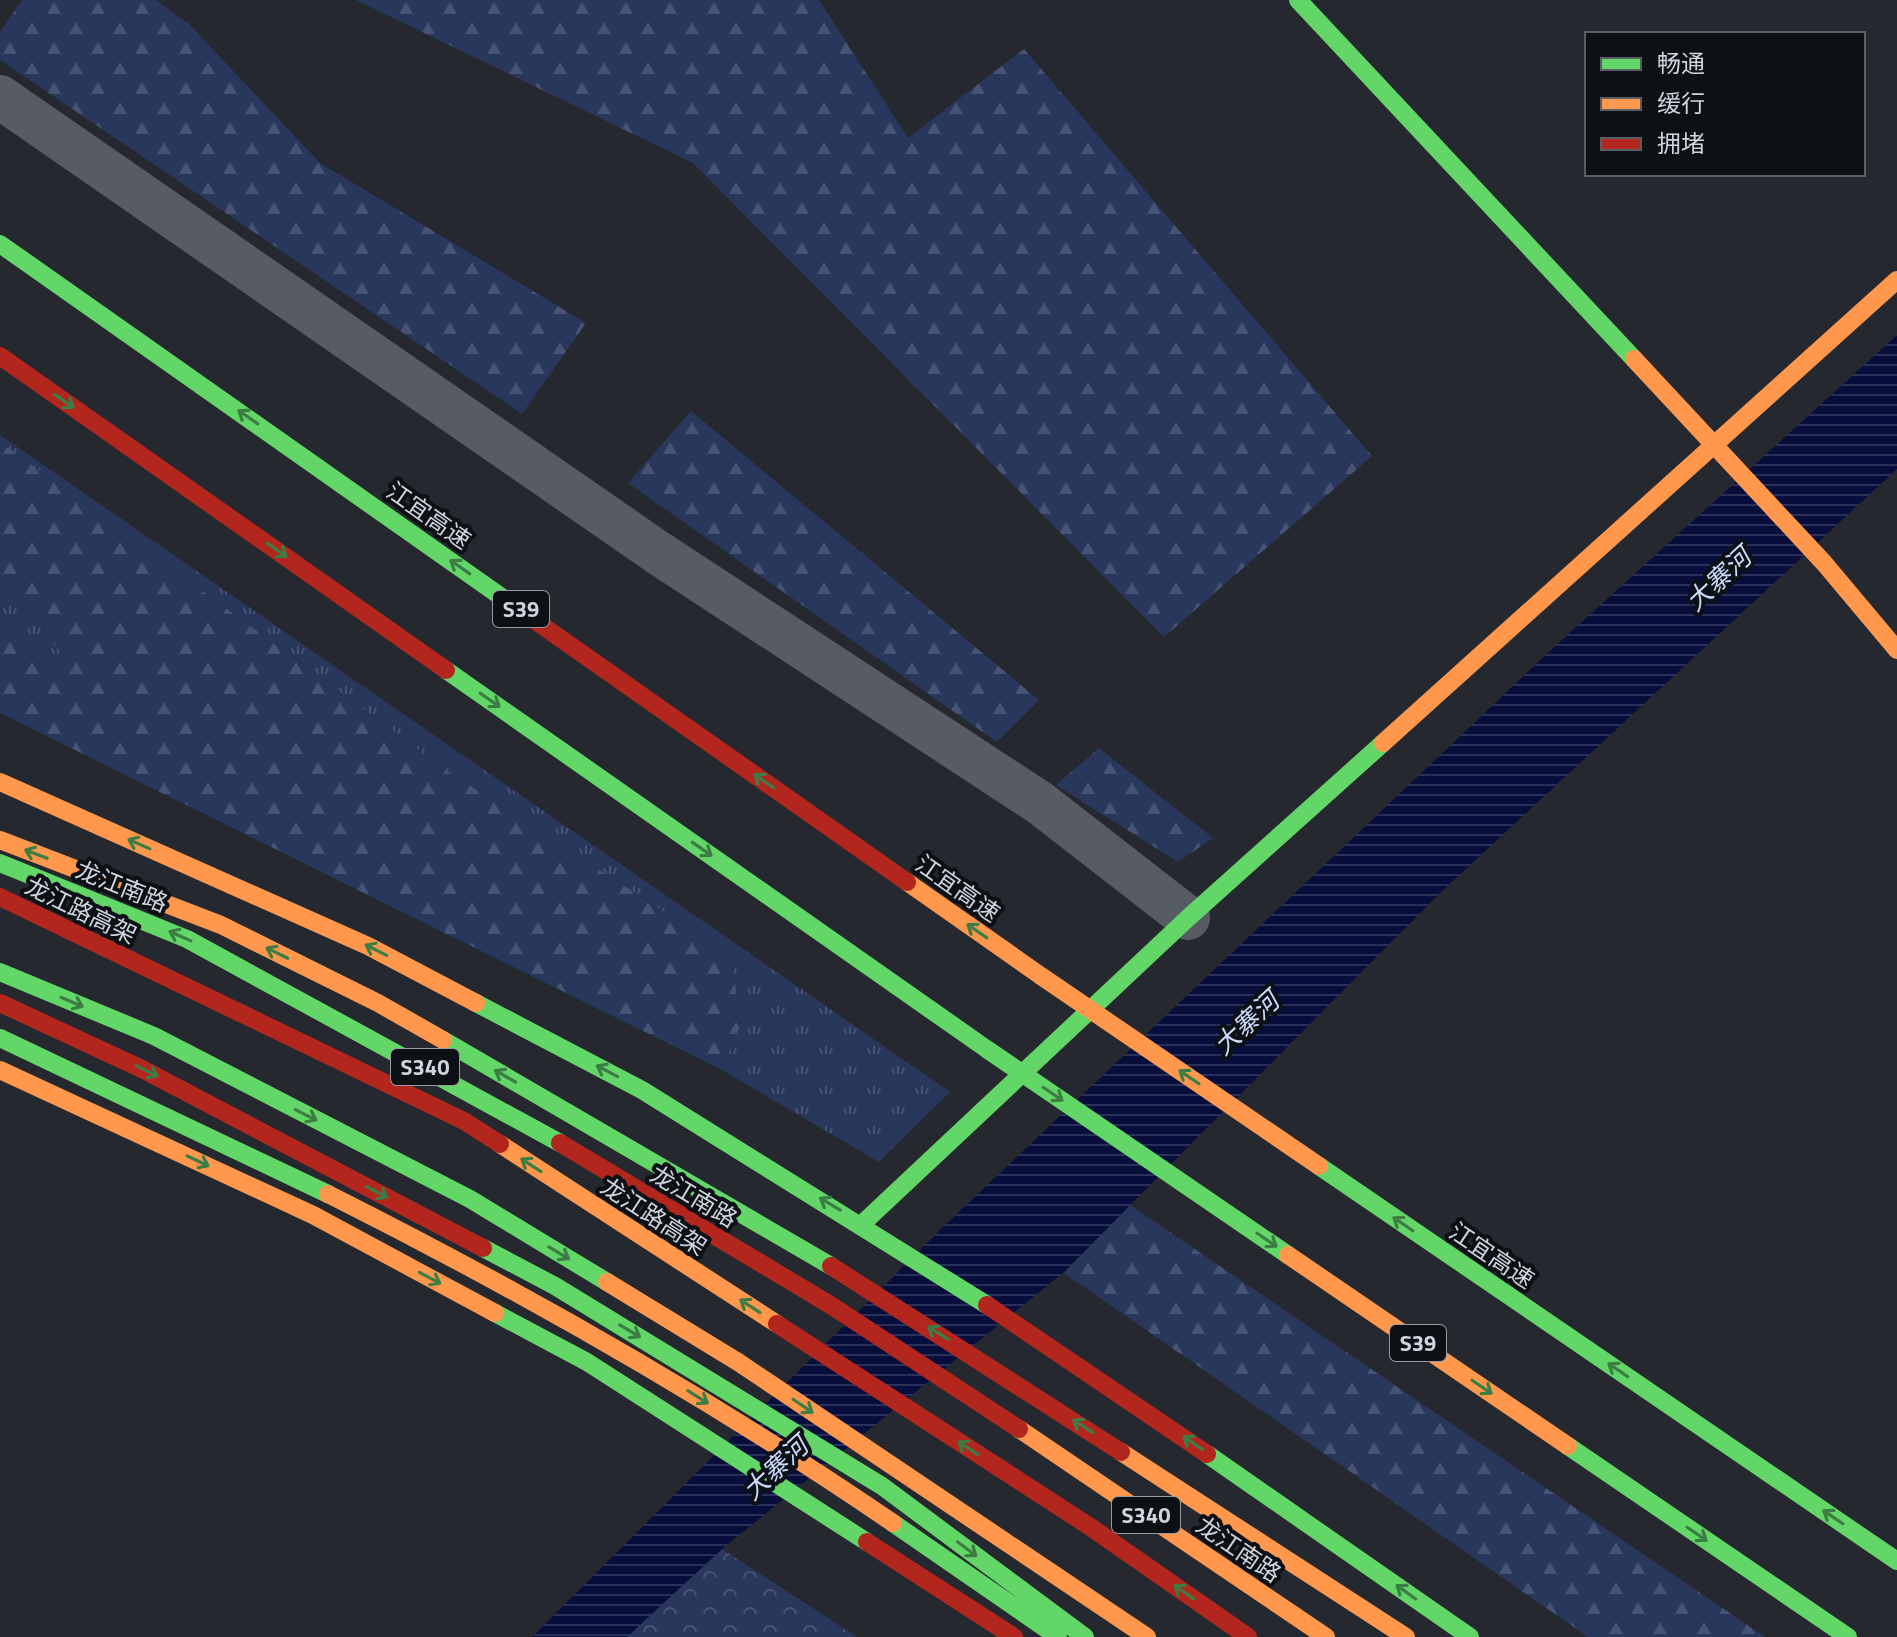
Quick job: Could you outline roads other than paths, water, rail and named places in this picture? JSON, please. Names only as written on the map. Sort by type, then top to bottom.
[{"type":"main road","points":[[1298,0],[1824,563],[1897,650]]},
{"type":"main road","name":"江宜高速","points":[[0,244],[1041,976],[1897,1561]]},
{"type":"main road","points":[[862,1224],[1188,918],[1897,280]]},
{"type":"main road","name":"S39","points":[[0,356],[988,1050],[1848,1637]]},
{"type":"main road","points":[[0,782],[368,946],[642,1090],[896,1245],[1032,1333],[1470,1637]]},
{"type":"main road","points":[[0,840],[221,925],[378,1003],[663,1166],[1004,1374],[1406,1637]]},
{"type":"main road","name":"龙江南路","points":[[0,863],[187,939],[517,1117],[832,1306],[1326,1637]]},
{"type":"main road","name":"龙江路高架","points":[[0,897],[464,1121],[1092,1528],[1248,1637]]},
{"type":"main road","points":[[0,972],[154,1036],[470,1199],[738,1362],[1147,1637]]},
{"type":"main road","points":[[0,1003],[142,1069],[555,1286],[740,1396],[882,1486],[1085,1637]]},
{"type":"main road","points":[[0,1038],[135,1098],[436,1247],[724,1414],[1058,1637]]},
{"type":"main road","points":[[0,1070],[313,1215],[587,1362],[1014,1637]]},
{"type":"street","points":[[0,97],[657,552],[1040,803],[1188,918]]},
{"type":"water","name":"大寨河","points":[[1897,335],[1897,469],[1440,893],[1064,1272],[722,1549],[627,1637],[532,1637],[942,1228],[1552,649]]}]
